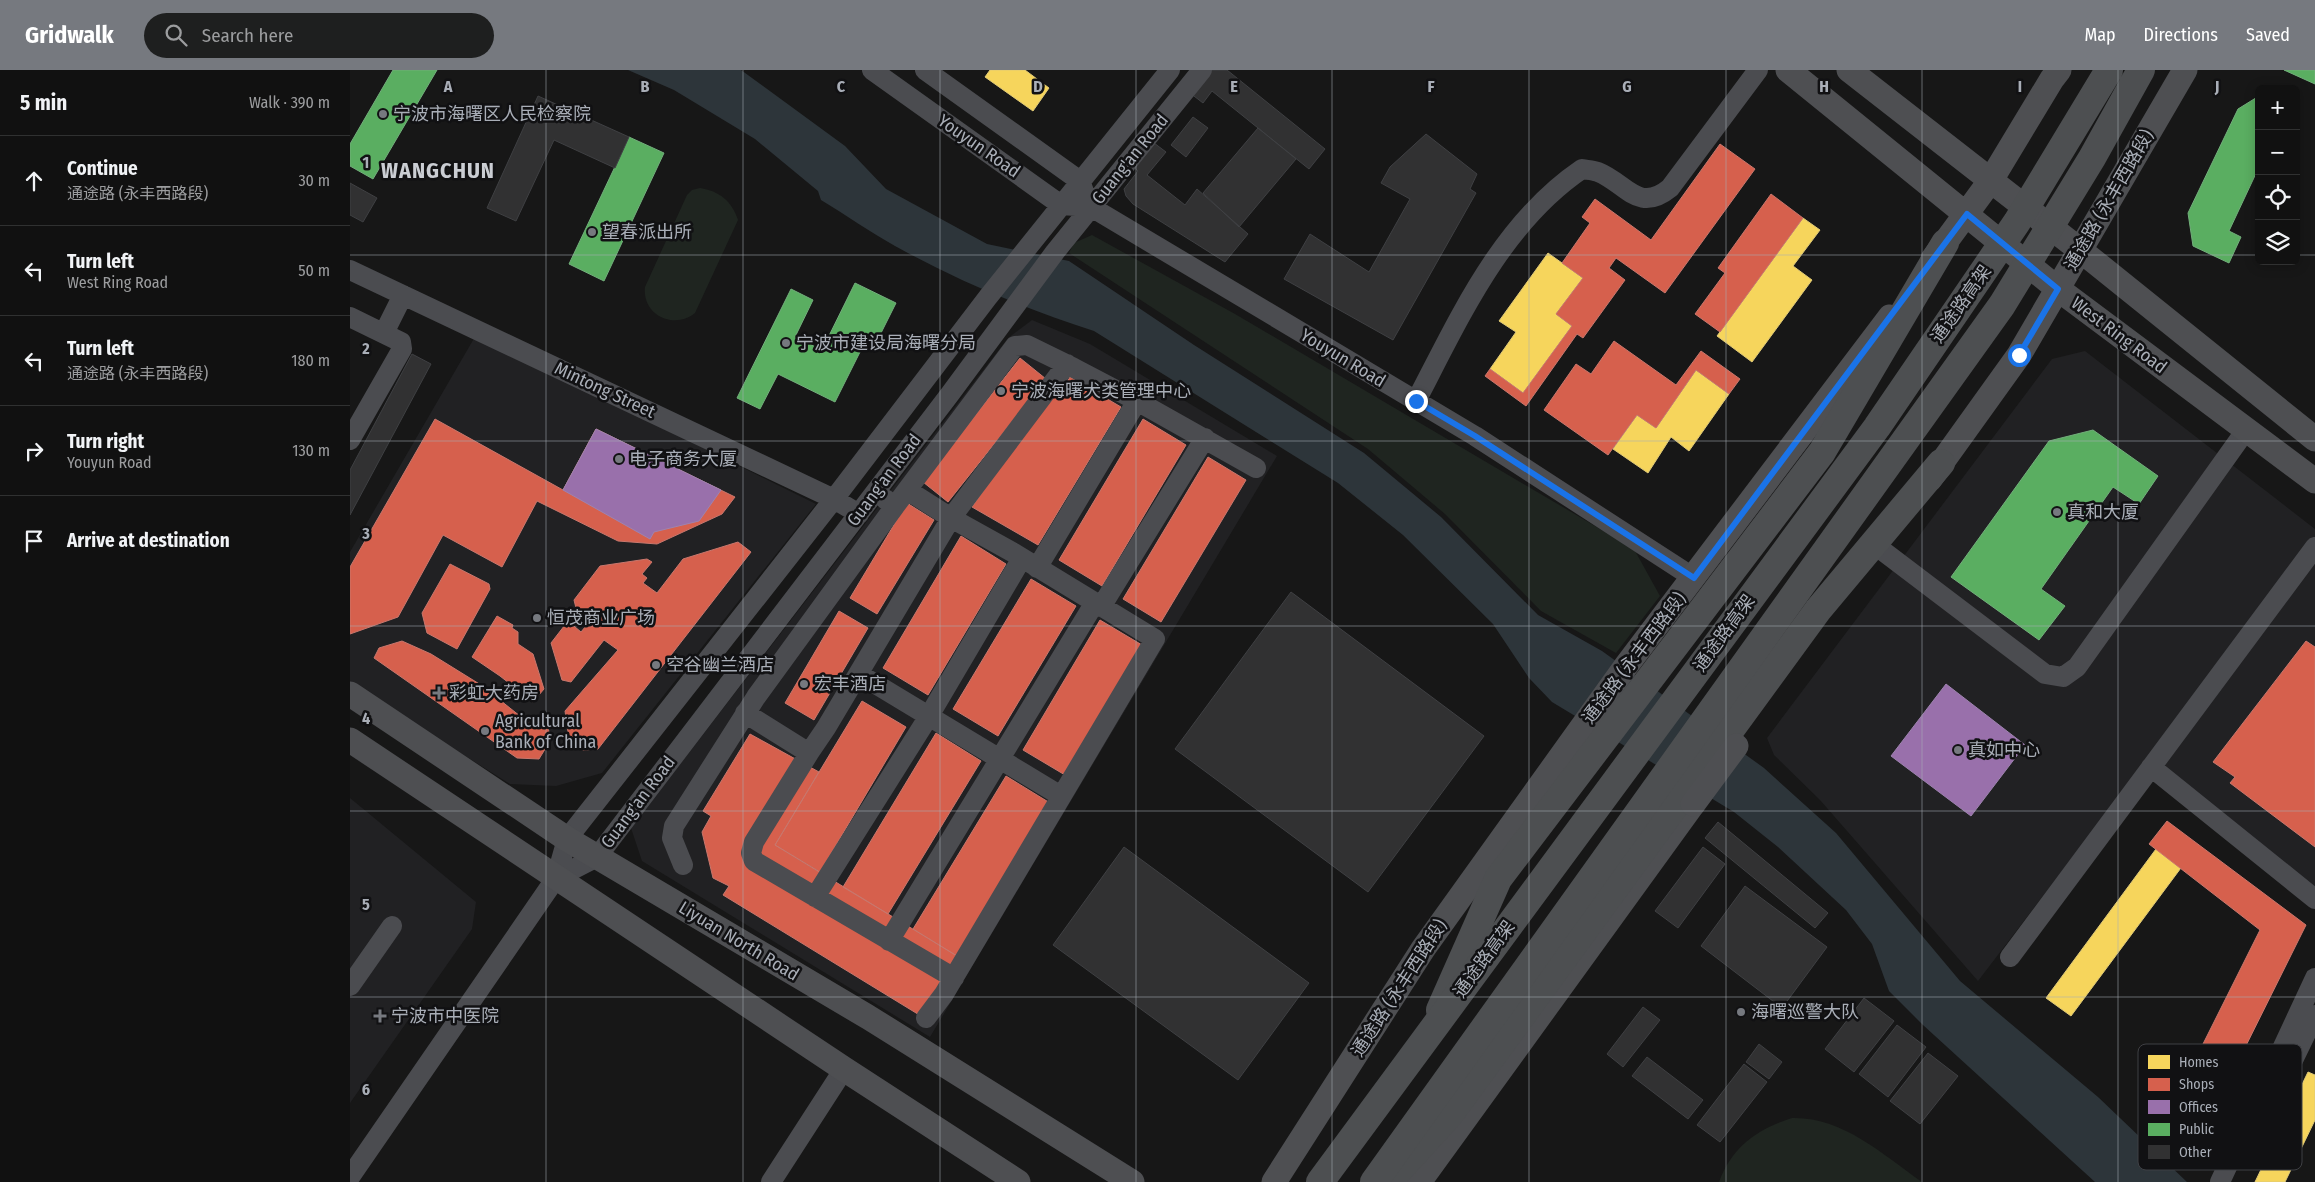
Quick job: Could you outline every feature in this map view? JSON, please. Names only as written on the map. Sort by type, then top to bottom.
[{"type":"highway","name":"通途路高架","points":[[1320,1182],[1877,427],[2017,222],[2108,70]]},
{"type":"highway","name":"通途路高架","points":[[1374,1182],[2002,305],[2092,158],[2141,70]]},
{"type":"highway","points":[[1430,1031],[1498,879],[1822,452],[1945,244]]},
{"type":"highway","points":[[1388,1182],[1450,1114],[1818,610],[1941,462]]},
{"type":"main road","name":"West Ring Road","points":[[1788,70],[2058,289],[2315,481]]},
{"type":"main road","points":[[1849,70],[2080,250],[2315,439]]},
{"type":"main road","name":"通途路 (永丰西路段)","points":[[1419,1182],[2019,355],[2185,70]]},
{"type":"main road","name":"通途路 (永丰西路段)","points":[[1274,1182],[1423,949],[1626,666],[1967,214],[1991,180],[2056,73]]},
{"type":"main road","name":"Liyuan North Road","points":[[350,694],[567,839],[868,1017],[1132,1182]]},
{"type":"main road","points":[[350,740],[844,1069],[1018,1182]]},
{"type":"street","name":"Youyun Road","points":[[872,70],[1061,205],[1091,207],[1475,436],[1694,578]]},
{"type":"street","name":"Youyun Road","points":[[925,70],[1080,181]]},
{"type":"street","name":"Guang'an Road","points":[[353,1175],[556,878],[567,839],[834,498],[988,297],[1170,70]]},
{"type":"street","name":"Guang'an Road","points":[[556,878],[597,857],[876,492],[1055,252],[1202,70]]},
{"type":"street","points":[[1416,401],[1470,299],[1504,244],[1534,210],[1570,177],[1582,169],[1598,172],[1629,193],[1646,199],[1658,197],[1670,188],[1758,70]]},
{"type":"street","points":[[1080,181],[1091,207]]},
{"type":"street","name":"Mintong Street","points":[[350,270],[834,498],[858,514]]},
{"type":"street","points":[[384,333],[403,295]]},
{"type":"street","points":[[350,316],[402,342],[402,349],[350,440]]},
{"type":"street","points":[[683,865],[672,838],[674,826],[745,714],[895,506],[1015,346],[1027,346],[1066,364],[1136,400],[1256,468]]},
{"type":"street","points":[[954,978],[754,861],[751,853],[754,842],[859,674],[951,518],[1066,364]]},
{"type":"street","points":[[815,897],[929,716],[1136,400]]},
{"type":"street","points":[[1879,548],[2045,674],[2063,677],[2076,667],[2246,430]]},
{"type":"street","points":[[889,941],[999,758],[1205,438]]},
{"type":"street","points":[[907,490],[1155,639],[954,978],[926,1018]]},
{"type":"street","points":[[876,492],[895,506]]},
{"type":"street","points":[[2010,957],[2315,547]]},
{"type":"street","points":[[859,674],[1061,796]]},
{"type":"street","points":[[745,714],[809,753]]},
{"type":"street","points":[[2151,767],[2315,899]]},
{"type":"street","points":[[350,986],[392,926]]},
{"type":"street","points":[[2284,1044],[2315,978]]},
{"type":"street","points":[[2301,1044],[2315,1015]]},
{"type":"street","points":[[770,1182],[844,1069]]},
{"type":"street","points":[[2220,1182],[2226,1170]]},
{"type":"street","points":[[2234,1182],[2240,1170]]},
{"type":"shaded area","points":[[628,70],[741,70],[845,146],[886,189],[987,244],[1069,261],[1194,345],[1364,453],[1441,517],[1538,615],[1602,651],[1764,768],[1836,833],[1960,981],[2098,1097],[2138,1135],[2138,1170],[2174,1170],[2187,1182],[2095,1182],[1923,1025],[1889,991],[1872,944],[1846,910],[1778,847],[1734,812],[1552,702],[1529,678],[1493,624],[1403,535],[1338,483],[1094,331],[993,293],[943,271],[886,241],[821,200],[818,191],[755,139],[674,90]]},
{"type":"shaded area","points":[[700,188],[719,194],[724,198],[732,207],[738,220],[695,313],[687,318],[669,320],[654,312],[645,297],[645,287],[687,195],[692,190]]},
{"type":"shaded area","points":[[1092,235],[1235,314],[1634,549],[1660,596],[1616,653],[1541,611],[1445,514],[1368,449],[1069,253],[1074,243]]},
{"type":"shaded area","points":[[1032,320],[1090,344],[1277,456],[930,1037],[642,861],[631,828],[1008,338]]},
{"type":"shaded area","name":"恒茂商业广场","points":[[476,335],[816,504],[602,773],[556,786],[510,784],[350,684],[350,552]]},
{"type":"shaded area","name":"真如中心","points":[[2085,351],[2315,529],[2315,889],[2150,756],[1978,981],[1820,800],[1774,755],[1767,738],[2052,359]]},
{"type":"shaded area","name":"宁波市中医院","points":[[350,798],[476,902],[472,929],[350,1103]]},
{"type":"shaded area","points":[[1792,1118],[1811,1119],[1845,1130],[1877,1149],[1922,1182],[1719,1182],[1731,1159],[1747,1141],[1779,1122]]},
{"type":"building: Homes","points":[[990,70],[1025,70],[1049,88],[1033,111],[985,77]]},
{"type":"building: Homes","points":[[1803,218],[1820,230],[1793,266],[1812,280],[1752,362],[1717,336]]},
{"type":"building: Homes","points":[[1548,253],[1583,278],[1556,314],[1572,326],[1523,393],[1490,369],[1516,332],[1499,321]]},
{"type":"building: Homes","points":[[1696,370],[1729,394],[1689,451],[1671,437],[1648,473],[1613,449],[1637,415],[1656,428]]},
{"type":"building: Homes","points":[[2170,830],[2195,849],[2071,1016],[2046,998]]},
{"type":"building: Homes","points":[[2278,912],[2300,922],[2263,1004],[2241,994]]},
{"type":"building: Homes","points":[[2223,1018],[2246,1030],[2239,1044],[2211,1044]]},
{"type":"building: Homes","points":[[2308,1072],[2315,1075],[2315,1120],[2302,1147],[2302,1084]]},
{"type":"building: Homes","points":[[2261,1170],[2291,1170],[2285,1182],[2255,1182]]},
{"type":"building: Shops","points":[[1720,144],[1755,169],[1665,293],[1616,258],[1609,268],[1625,280],[1583,338],[1577,334],[1526,406],[1485,376],[1490,369],[1523,393],[1572,326],[1556,314],[1583,278],[1562,263],[1590,223],[1582,217],[1595,199],[1651,240]]},
{"type":"building: Shops","points":[[1771,194],[1803,218],[1720,332],[1695,314],[1725,273],[1718,268]]},
{"type":"building: Shops","points":[[1614,341],[1676,385],[1701,351],[1740,379],[1729,394],[1696,370],[1656,428],[1637,415],[1608,455],[1544,410],[1576,364],[1591,374]]},
{"type":"building: Shops","points":[[1020,358],[1046,379],[948,502],[923,482]]},
{"type":"building: Shops","points":[[1070,377],[1121,407],[1038,545],[972,507],[1052,392],[1059,396]]},
{"type":"building: Shops","points":[[435,419],[563,490],[596,429],[735,497],[722,514],[657,544],[618,541],[537,501],[502,567],[443,535],[398,617],[350,634],[350,567]]},
{"type":"building: Shops","points":[[1143,419],[1186,445],[1102,586],[1059,560]]},
{"type":"building: Shops","points":[[1208,457],[1246,480],[1161,622],[1123,599]]},
{"type":"building: Shops","points":[[907,503],[934,520],[877,614],[850,598]]},
{"type":"building: Shops","points":[[961,536],[1006,564],[928,695],[883,668]]},
{"type":"building: Shops","points":[[738,542],[751,552],[598,749],[583,750],[569,739],[565,711],[618,650],[604,640],[571,682],[562,680],[551,643],[568,621],[581,632],[590,621],[577,612],[574,600],[600,566],[647,559],[652,562],[642,574],[647,578],[643,583],[657,593],[683,559]]},
{"type":"building: Shops","points":[[450,564],[489,584],[490,589],[457,649],[427,633],[422,613]]},
{"type":"building: Shops","points":[[1031,579],[1076,606],[998,736],[953,709]]},
{"type":"building: Shops","points":[[839,611],[868,628],[814,720],[785,703]]},
{"type":"building: Shops","points":[[497,616],[513,625],[512,628],[518,632],[518,644],[533,654],[544,689],[533,702],[472,657]]},
{"type":"building: Shops","points":[[1100,620],[1142,645],[1065,775],[1023,750]]},
{"type":"building: Shops","points":[[402,641],[431,654],[481,685],[530,724],[537,716],[548,725],[550,741],[539,759],[517,758],[374,658],[379,648]]},
{"type":"building: Shops","points":[[2306,641],[2315,647],[2315,847],[2230,783],[2235,777],[2213,762]]},
{"type":"building: Shops","points":[[862,701],[906,727],[820,872],[775,845]]},
{"type":"building: Shops","points":[[936,733],[981,761],[888,914],[843,887]]},
{"type":"building: Shops","points":[[750,734],[819,772],[775,845],[957,956],[921,1016],[723,895],[729,886],[713,878],[702,832],[711,816],[703,811]]},
{"type":"building: Shops","points":[[1006,776],[1050,803],[957,956],[913,929]]},
{"type":"building: Shops","points":[[2167,821],[2306,925],[2247,1044],[2203,1044],[2260,930],[2149,844]]},
{"type":"building: Offices","name":"电子商务大厦","points":[[596,429],[721,490],[699,521],[654,532],[650,539],[563,490]]},
{"type":"building: Offices","name":"真和大厦","points":[[2063,452],[2077,461],[2080,456],[2103,472],[2099,478],[2111,486],[2051,572],[2003,538]]},
{"type":"building: Offices","name":"真如中心","points":[[1946,684],[2025,745],[1971,816],[1891,756]]},
{"type":"building: Public","points":[[393,70],[437,70],[373,179],[350,166],[350,144]]},
{"type":"building: Public","points":[[2284,70],[2315,70],[2315,84]]},
{"type":"building: Public","points":[[2255,98],[2255,176],[2229,231],[2241,237],[2229,263],[2193,246],[2188,213],[2238,109]]},
{"type":"building: Public","points":[[629,137],[664,153],[604,281],[569,264]]},
{"type":"building: Public","name":"宁波市建设局海曙分局","points":[[855,283],[896,303],[879,337],[870,332],[835,402],[778,374],[760,409],[737,398],[791,289],[813,300],[795,337],[822,350]]},
{"type":"building: Public","points":[[2093,430],[2158,476],[2139,504],[2113,487],[2041,589],[2065,606],[2039,640],[1951,577],[2049,441]]},
{"type":"building: Other","points":[[1208,70],[1227,70],[1325,149],[1309,169],[1212,91],[1203,103],[1190,93]]},
{"type":"building: Other","points":[[538,96],[629,137],[615,168],[554,140],[516,221],[487,208]]},
{"type":"building: Other","points":[[1193,117],[1208,128],[1186,157],[1171,145]]},
{"type":"building: Other","points":[[1258,128],[1296,159],[1239,227],[1203,193]]},
{"type":"building: Other","points":[[1426,134],[1477,174],[1470,189],[1476,193],[1393,340],[1284,279],[1310,234],[1369,272],[1410,199],[1381,183],[1390,167]]},
{"type":"building: Other","points":[[1150,140],[1166,152],[1147,175],[1185,205],[1197,189],[1248,234],[1225,262],[1133,204],[1126,196],[1124,189],[1138,171],[1130,164]]},
{"type":"building: Other","points":[[350,183],[377,198],[363,222],[350,215]]},
{"type":"building: Other","points":[[412,354],[431,364],[350,515],[350,470]]},
{"type":"building: Other","points":[[1291,592],[1484,736],[1368,892],[1175,749]]},
{"type":"building: Other","points":[[1718,822],[1828,913],[1815,928],[1705,838]]},
{"type":"building: Other","points":[[1124,847],[1309,983],[1238,1080],[1053,945]]},
{"type":"building: Other","points":[[1703,847],[1725,864],[1678,928],[1655,911]]},
{"type":"building: Other","points":[[1745,886],[1827,947],[1782,1008],[1701,946]]},
{"type":"building: Other","points":[[1864,998],[1894,1021],[1854,1072],[1825,1049]]},
{"type":"building: Other","points":[[1643,1007],[1660,1020],[1623,1067],[1607,1054]]},
{"type":"building: Other","points":[[1897,1025],[1926,1047],[1888,1097],[1859,1074]]},
{"type":"building: Other","points":[[1759,1044],[1782,1062],[1769,1079],[1746,1062]]},
{"type":"building: Other","points":[[1928,1053],[1958,1076],[1920,1124],[1890,1101]]},
{"type":"building: Other","points":[[1647,1057],[1703,1100],[1688,1119],[1632,1076]]},
{"type":"building: Other","points":[[1744,1064],[1767,1082],[1720,1142],[1697,1125]]},
{"type":"place","name":"宁波市海曙区人民检察院","points":[[383,114]]},
{"type":"place","name":"望春派出所","points":[[592,232]]},
{"type":"place","name":"宁波市建设局海曙分局","points":[[786,343]]},
{"type":"place","name":"宁波海曙犬类管理中心","points":[[1001,391]]},
{"type":"place","name":"电子商务大厦","points":[[619,459]]},
{"type":"place","name":"真和大厦","points":[[2057,512]]},
{"type":"place","name":"恒茂商业广场","points":[[537,618]]},
{"type":"place","name":"空谷幽兰酒店","points":[[656,665]]},
{"type":"place","name":"宏丰酒店","points":[[804,684]]},
{"type":"place","name":"彩虹大药房","points":[[439,693]]},
{"type":"place","name":"Agricultural Bank of China","points":[[485,731]]},
{"type":"place","name":"真如中心","points":[[1958,750]]},
{"type":"place","name":"海曙巡警大队","points":[[1741,1012]]},
{"type":"place","name":"宁波市中医院","points":[[380,1016]]},
{"type":"district","name":"WANGCHUN","points":[[438,170]]},
{"type":"route","points":[[1416,401],[1475,436],[1694,578],[1967,214],[2058,289],[2019,355]]}]
